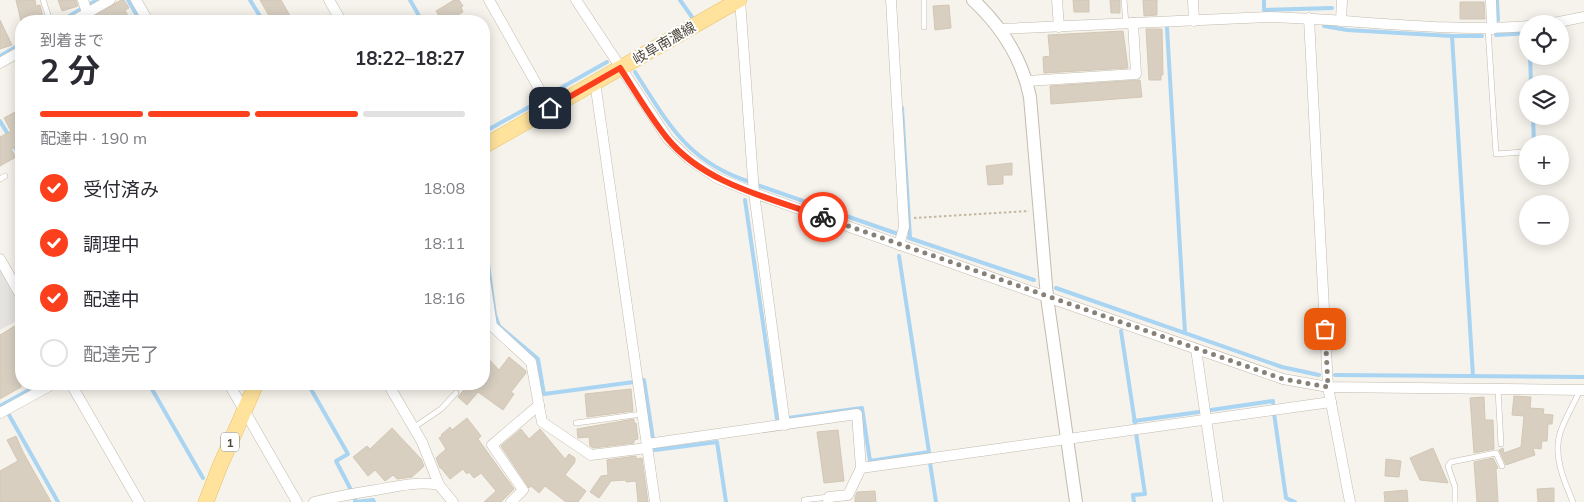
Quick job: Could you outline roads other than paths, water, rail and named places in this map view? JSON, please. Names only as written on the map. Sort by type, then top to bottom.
[{"type":"main road","name":"岐阜南濃線","points":[[490,143],[740,0]]},
{"type":"main road","name":"1","points":[[206,502],[253,390]]},
{"type":"street","points":[[80,15],[82,0]]},
{"type":"street","points":[[85,15],[110,0]]},
{"type":"street","points":[[136,0],[145,15]]},
{"type":"street","points":[[329,0],[338,15]]},
{"type":"street","points":[[488,0],[550,108]]},
{"type":"street","points":[[576,0],[668,139],[689,159],[717,178],[754,193],[1283,379],[1328,387],[1582,390]]},
{"type":"street","points":[[740,0],[754,193],[785,425]]},
{"type":"street","points":[[891,0],[904,227],[899,245]]},
{"type":"street","points":[[973,0],[1000,29],[1011,45],[1027,81],[1033,117],[1047,297],[1076,502]]},
{"type":"street","points":[[1057,0],[1058,27]]},
{"type":"street","points":[[1193,0],[1194,21]]},
{"type":"street","points":[[1341,21],[1342,0]]},
{"type":"street","points":[[1490,29],[1491,0]]},
{"type":"street","points":[[1000,29],[1268,17],[1309,18],[1399,26],[1490,29],[1519,27]]},
{"type":"street","points":[[1569,20],[1584,17]]},
{"type":"street","points":[[1309,18],[1328,387],[1350,502]]},
{"type":"street","points":[[1027,81],[1136,74],[1129,23]]},
{"type":"street","points":[[0,63],[15,54]]},
{"type":"street","points":[[595,82],[655,502]]},
{"type":"street","points":[[0,259],[15,285]]},
{"type":"street","points":[[490,313],[492,326],[531,362],[542,422],[591,455],[857,414],[861,468],[848,495],[828,500]]},
{"type":"street","points":[[1196,348],[1218,502]]},
{"type":"street","points":[[0,413],[42,390]]},
{"type":"street","points":[[74,390],[139,502]]},
{"type":"street","points":[[232,390],[297,502]]},
{"type":"street","points":[[391,390],[422,442],[439,485],[453,502]]},
{"type":"street","points":[[861,468],[1331,402]]},
{"type":"street","points":[[511,502],[523,490],[492,445],[539,405]]},
{"type":"street","points":[[314,502],[408,484],[428,483],[439,485]]},
{"type":"lane","points":[[44,0],[48,15]]},
{"type":"lane","points":[[924,0],[924,27]]},
{"type":"lane","points":[[1124,0],[1129,23]]},
{"type":"lane","points":[[1490,29],[1496,154],[1519,152]]},
{"type":"lane","points":[[1498,390],[1501,444]]},
{"type":"lane","points":[[1573,502],[1564,480],[1558,453],[1560,434],[1582,390]]},
{"type":"lane","points":[[413,428],[441,409],[456,393]]},
{"type":"lane","points":[[576,423],[643,414]]},
{"type":"lane","points":[[1455,502],[1454,487],[1448,466],[1451,462],[1496,453],[1502,466]]},
{"type":"lane","points":[[804,500],[828,500]]},
{"type":"waterway","points":[[90,4],[97,0]]},
{"type":"waterway","points":[[128,0],[137,15]]},
{"type":"waterway","points":[[250,0],[259,15]]},
{"type":"waterway","points":[[410,0],[419,15]]},
{"type":"waterway","points":[[680,0],[692,17]]},
{"type":"waterway","points":[[1264,0],[1264,10],[1332,8]]},
{"type":"waterway","points":[[1497,0],[1498,20]]},
{"type":"waterway","points":[[71,15],[81,9]]},
{"type":"waterway","points":[[1324,26],[1347,30],[1482,36]]},
{"type":"waterway","points":[[1167,28],[1185,333]]},
{"type":"waterway","points":[[1496,35],[1519,34]]},
{"type":"waterway","points":[[1452,36],[1473,376]]},
{"type":"waterway","points":[[0,56],[15,47]]},
{"type":"waterway","points":[[550,94],[607,62]]},
{"type":"waterway","points":[[1530,65],[1531,75]]},
{"type":"waterway","points":[[635,72],[681,139],[710,164],[728,174],[750,182]]},
{"type":"waterway","points":[[490,129],[538,102]]},
{"type":"waterway","points":[[902,108],[910,238]]},
{"type":"waterway","points":[[0,121],[9,136]]},
{"type":"waterway","points":[[1533,125],[1534,135]]},
{"type":"waterway","points":[[13,144],[15,148]]},
{"type":"waterway","points":[[757,185],[898,234]]},
{"type":"waterway","points":[[745,200],[777,419]]},
{"type":"waterway","points":[[909,238],[1034,280]]},
{"type":"waterway","points":[[788,418],[862,408],[870,461],[929,452],[899,256]]},
{"type":"waterway","points":[[490,279],[495,315],[499,326],[538,359],[544,394],[634,382]]},
{"type":"waterway","points":[[1056,288],[1282,367],[1319,375]]},
{"type":"waterway","points":[[1121,331],[1135,423]]},
{"type":"waterway","points":[[1335,375],[1584,377]]},
{"type":"waterway","points":[[644,380],[653,439]]},
{"type":"waterway","points":[[0,406],[29,390]]},
{"type":"waterway","points":[[152,390],[203,478]]},
{"type":"waterway","points":[[311,390],[348,454],[336,461],[350,488]]},
{"type":"waterway","points":[[1211,410],[1273,401],[1273,403]]},
{"type":"waterway","points":[[1134,421],[1199,412]]},
{"type":"waterway","points":[[1274,413],[1286,498],[1295,502]]},
{"type":"waterway","points":[[9,415],[58,502]]},
{"type":"waterway","points":[[1134,502],[1133,495],[1145,494],[1136,433]]},
{"type":"waterway","points":[[655,449],[717,442],[726,502]]},
{"type":"waterway","points":[[930,463],[936,502]]},
{"type":"waterway","points":[[355,499],[355,502],[373,500],[374,502]]}]
